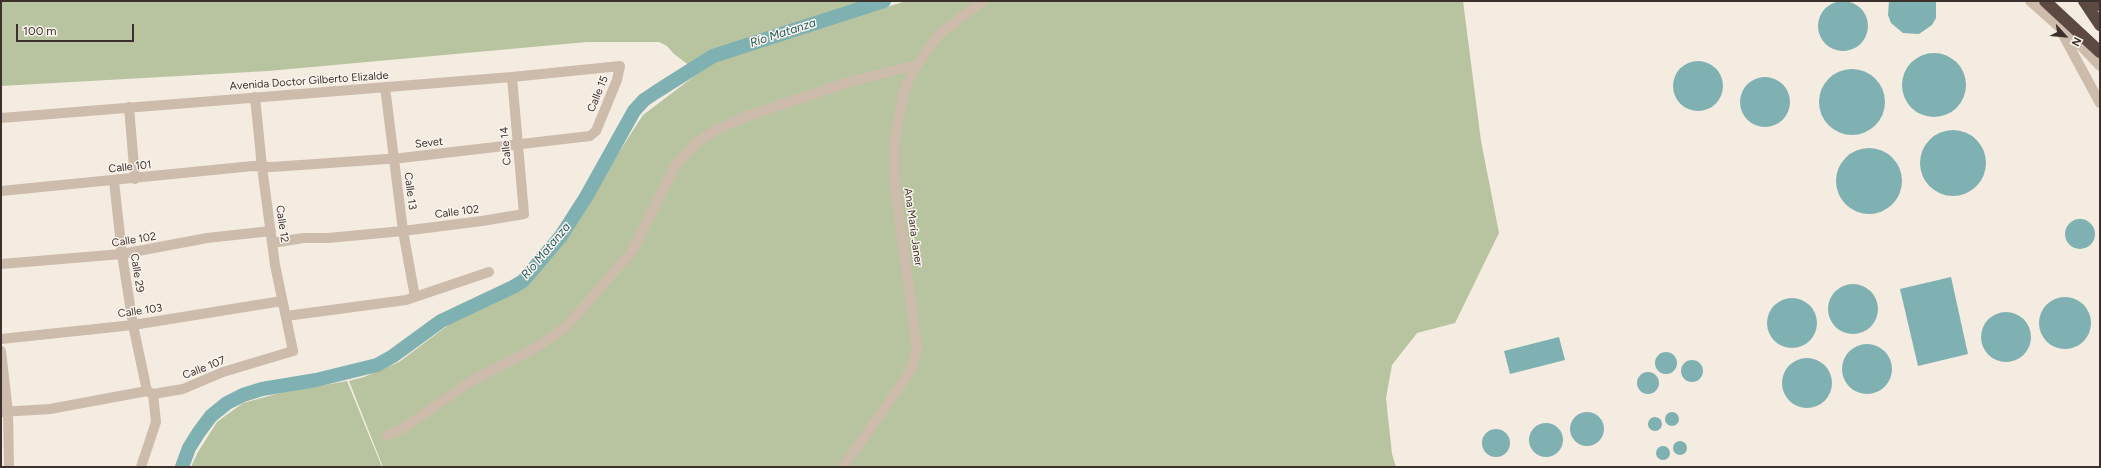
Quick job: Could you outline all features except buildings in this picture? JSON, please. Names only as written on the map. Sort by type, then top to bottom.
[{"type":"highway","points":[[2045,1],[2100,52]]},
{"type":"highway","points":[[2084,1],[2100,24]]},
{"type":"street","name":"Ana María Janer","points":[[843,467],[905,379],[913,364],[917,348],[894,178],[894,144],[904,91],[917,65],[938,35],[983,1]]},
{"type":"street","points":[[2030,1],[2083,48],[2100,66]]},
{"type":"street","points":[[2059,28],[2100,103]]},
{"type":"street","points":[[388,436],[405,427],[470,382],[537,347],[567,326],[632,251],[675,166],[697,142],[714,131],[747,116],[849,82],[917,65]]},
{"type":"street","name":"Avenida Doctor Gilberto Elizalde","points":[[1,118],[512,77],[620,66]]},
{"type":"street","name":"Calle 15","points":[[596,131],[618,80],[620,66]]},
{"type":"street","name":"Calle 14","points":[[512,77],[524,214]]},
{"type":"street","name":"Calle 13","points":[[385,87],[403,231],[414,297]]},
{"type":"street","name":"Calle 12","points":[[255,97],[262,167],[271,231],[282,301],[294,348],[291,353]]},
{"type":"street","points":[[129,107],[135,179]]},
{"type":"street","name":"Sevet","points":[[262,167],[394,158],[518,146],[590,136],[596,131]]},
{"type":"street","name":"Calle 101","points":[[1,191],[262,167]]},
{"type":"street","name":"Calle 29","points":[[114,181],[122,254],[133,325],[150,393]]},
{"type":"street","name":"Calle 102","points":[[273,243],[303,238],[328,238],[482,222],[524,214]]},
{"type":"street","name":"Calle 102","points":[[1,264],[122,254],[207,238],[271,231]]},
{"type":"street","points":[[286,316],[396,302],[489,272]]},
{"type":"street","name":"Calle 103","points":[[1,339],[133,325],[282,301]]},
{"type":"street","points":[[1,351],[4,412],[9,467]]},
{"type":"street","name":"Calle 107","points":[[4,412],[50,409],[183,389],[223,372],[291,353]]},
{"type":"street","points":[[141,467],[156,422],[150,393]]},
{"type":"green space","points":[[1,1],[884,1],[713,56],[694,69],[674,54],[667,46],[659,42],[587,42],[268,71],[1,86]]},
{"type":"green space","points":[[906,1],[1463,1],[1481,141],[1499,233],[1455,323],[1417,333],[1392,365],[1386,398],[1392,454],[1396,467],[383,467],[349,381],[364,377],[399,362],[451,323],[523,286],[563,239],[643,115],[713,62]]},
{"type":"green space","points":[[347,381],[382,467],[191,467],[198,452],[217,422],[243,403],[280,393]]},
{"type":"water","points":[[1843,1],[1857,5],[1864,12],[1868,26],[1864,40],[1857,47],[1843,51],[1829,47],[1822,40],[1818,26],[1822,12],[1829,5]]},
{"type":"water","points":[[1889,1],[1936,1],[1936,18],[1932,25],[1919,34],[1903,33],[1891,23],[1888,15]]},
{"type":"water","points":[[1928,53],[1940,53],[1957,62],[1964,73],[1966,85],[1964,97],[1957,108],[1940,117],[1928,117],[1916,112],[1907,103],[1902,91],[1902,79],[1907,67],[1916,58]]},
{"type":"water","points":[[1698,61],[1712,65],[1719,72],[1723,86],[1719,100],[1712,107],[1698,111],[1684,107],[1677,100],[1673,86],[1677,72],[1684,65]]},
{"type":"water","points":[[1852,69],[1865,72],[1875,79],[1882,89],[1885,102],[1882,115],[1875,125],[1865,132],[1852,135],[1839,132],[1829,125],[1822,115],[1819,102],[1822,89],[1829,79],[1839,72]]},
{"type":"water","points":[[1765,77],[1779,81],[1786,88],[1790,102],[1786,116],[1779,123],[1765,127],[1751,123],[1744,116],[1740,102],[1744,88],[1751,81]]},
{"type":"water","points":[[1953,130],[1966,133],[1976,140],[1983,150],[1986,163],[1983,176],[1976,186],[1966,193],[1953,196],[1940,193],[1930,186],[1923,176],[1920,163],[1923,150],[1930,140],[1940,133]]},
{"type":"water","points":[[1869,148],[1882,151],[1892,158],[1899,168],[1902,181],[1899,194],[1892,204],[1882,211],[1869,214],[1856,211],[1846,204],[1839,194],[1836,181],[1839,168],[1846,158],[1856,151]]},
{"type":"water","points":[[2080,219],[2086,220],[2094,228],[2094,240],[2086,248],[2080,249],[2074,248],[2066,240],[2065,234],[2066,228],[2074,220]]},
{"type":"water","points":[[1951,277],[1968,354],[1918,366],[1900,289]]},
{"type":"water","points":[[1848,284],[1858,284],[1871,291],[1878,304],[1878,314],[1871,327],[1858,334],[1848,334],[1839,330],[1832,323],[1828,314],[1828,304],[1832,295],[1839,288]]},
{"type":"water","points":[[2065,297],[2075,299],[2083,305],[2089,313],[2091,323],[2089,333],[2083,341],[2075,347],[2065,349],[2055,347],[2047,341],[2041,333],[2039,323],[2041,313],[2047,305],[2055,299]]},
{"type":"water","points":[[1792,298],[1801,300],[1810,305],[1815,314],[1817,323],[1815,332],[1810,341],[1801,346],[1792,348],[1783,346],[1774,341],[1769,332],[1767,323],[1769,314],[1774,305],[1783,300]]},
{"type":"water","points":[[2001,312],[2011,312],[2024,319],[2031,332],[2031,342],[2024,355],[2011,362],[2001,362],[1992,358],[1985,351],[1981,342],[1981,332],[1985,323],[1992,316]]},
{"type":"water","points":[[1559,337],[1565,360],[1510,374],[1504,351]]},
{"type":"water","points":[[1867,344],[1876,346],[1885,351],[1890,360],[1892,369],[1890,378],[1885,387],[1876,392],[1867,394],[1858,392],[1849,387],[1844,378],[1842,369],[1844,360],[1849,351],[1858,346]]},
{"type":"water","points":[[1666,352],[1674,355],[1677,363],[1674,371],[1666,374],[1658,371],[1655,363],[1658,355]]},
{"type":"water","points":[[1802,358],[1812,358],[1825,365],[1832,378],[1832,388],[1825,401],[1812,408],[1802,408],[1793,404],[1786,397],[1782,388],[1782,378],[1786,369],[1793,362]]},
{"type":"water","points":[[1692,360],[1700,363],[1703,371],[1700,379],[1692,382],[1684,379],[1681,371],[1684,363]]},
{"type":"water","points":[[1648,372],[1656,375],[1659,383],[1656,391],[1648,394],[1640,391],[1637,383],[1640,375]]},
{"type":"water","points":[[1584,412],[1590,412],[1599,417],[1603,423],[1603,435],[1599,441],[1590,446],[1584,446],[1575,441],[1570,432],[1570,426],[1575,417]]},
{"type":"water","points":[[1669,412],[1675,412],[1679,416],[1679,422],[1675,426],[1669,426],[1665,422],[1665,416]]},
{"type":"water","points":[[1652,417],[1658,417],[1662,421],[1662,427],[1658,431],[1652,431],[1648,427],[1648,421]]},
{"type":"water","points":[[1543,423],[1549,423],[1558,428],[1562,434],[1562,446],[1558,452],[1549,457],[1543,457],[1534,452],[1529,443],[1529,437],[1534,428]]},
{"type":"water","points":[[1496,429],[1502,430],[1506,433],[1509,437],[1509,449],[1506,453],[1502,456],[1496,457],[1490,456],[1486,453],[1483,449],[1482,443],[1483,437],[1486,433],[1490,430]]},
{"type":"water","points":[[1677,441],[1683,441],[1687,445],[1687,451],[1683,455],[1677,455],[1673,451],[1673,445]]},
{"type":"water","points":[[1660,446],[1666,446],[1670,450],[1670,456],[1666,460],[1660,460],[1656,456],[1656,450]]},
{"type":"waterway","name":"Río Matanza","points":[[182,467],[189,448],[199,432],[211,416],[227,403],[243,395],[262,389],[316,380],[377,365],[393,356],[441,321],[523,281],[561,236],[586,197],[634,111],[644,100],[656,92],[713,56],[884,1]]}]
